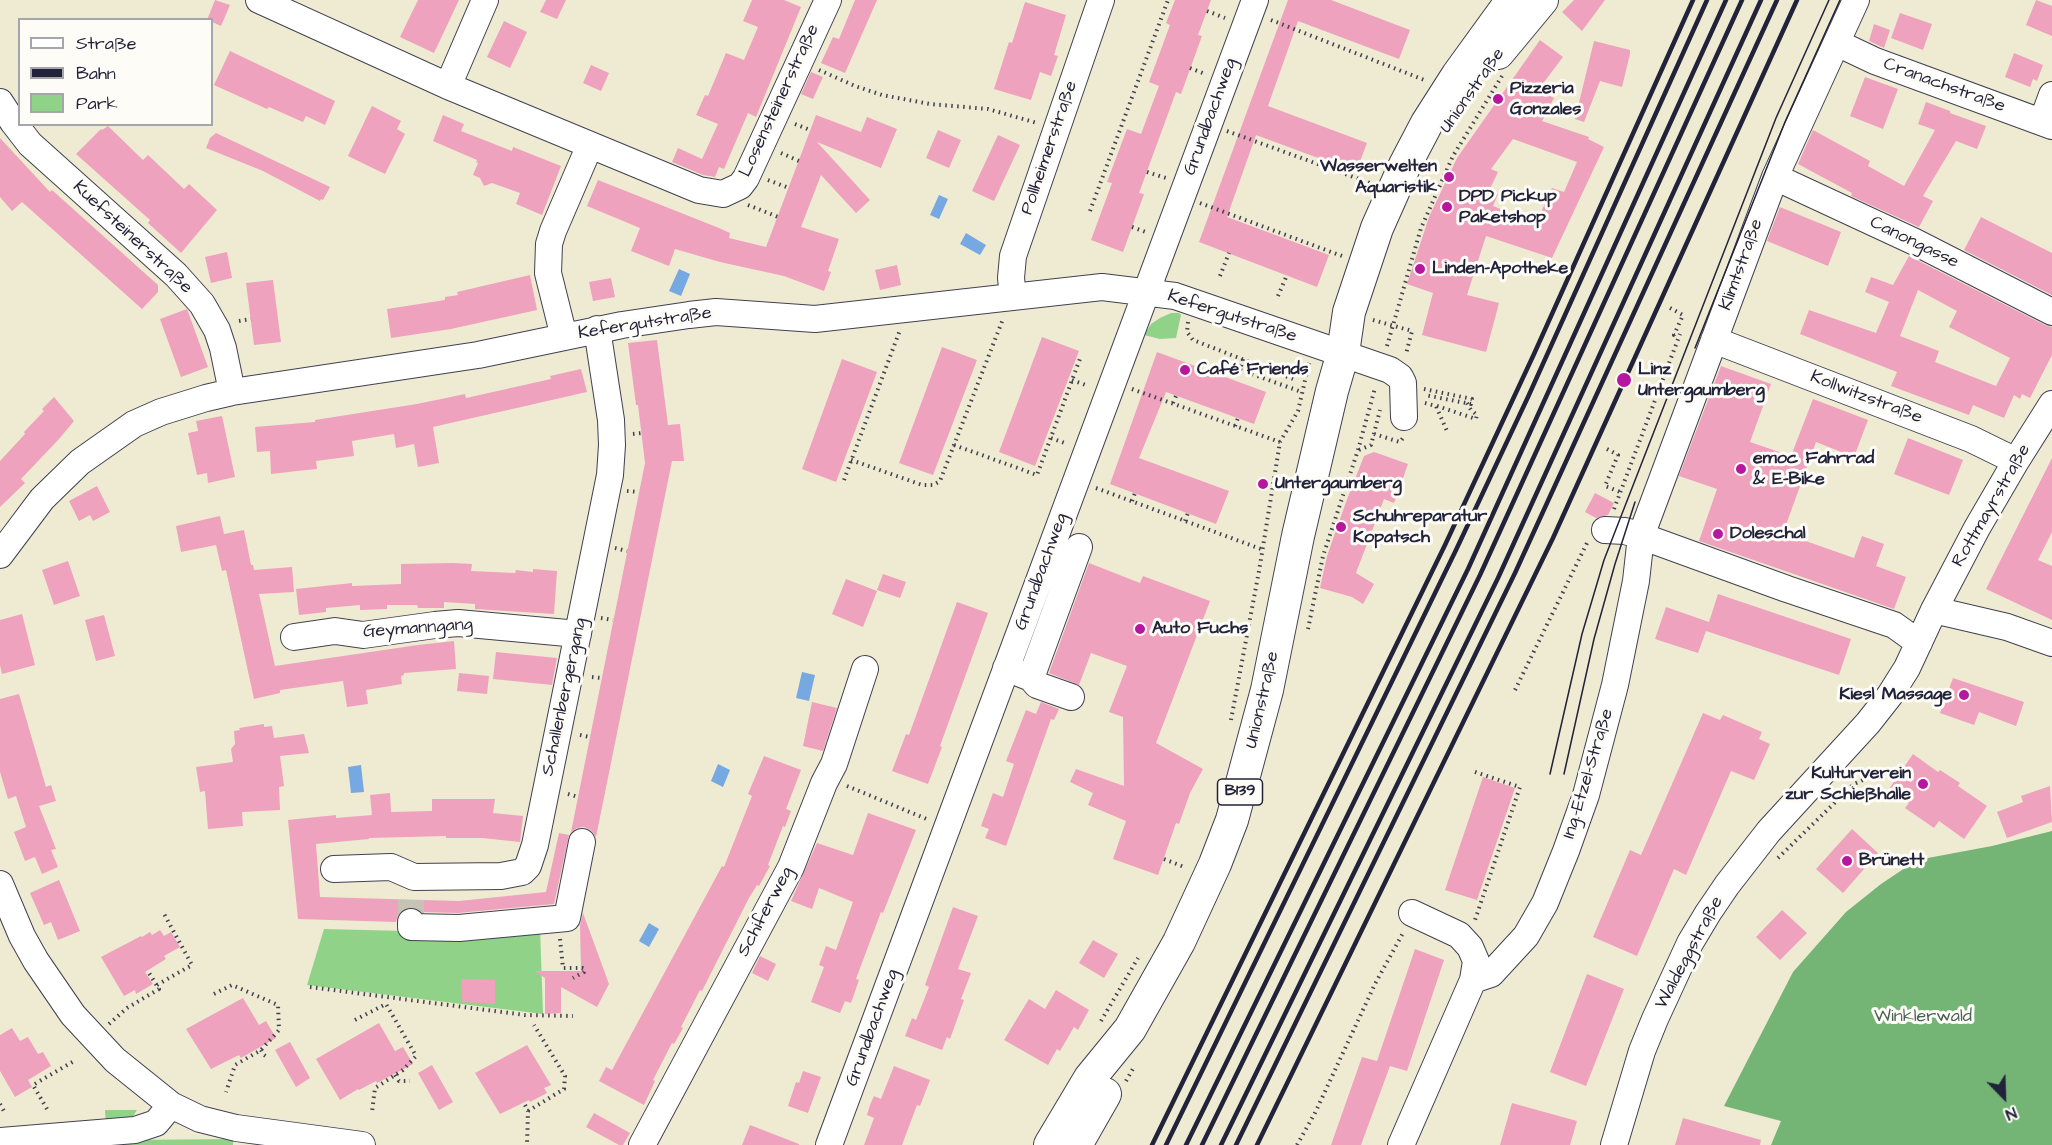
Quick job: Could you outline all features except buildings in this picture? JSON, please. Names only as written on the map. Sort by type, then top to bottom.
[{"type":"main road","name":"Unionstraße","points":[[1076,1145],[1111,1084],[1130,1029],[1195,910],[1232,820],[1267,690],[1300,525],[1343,353],[1349,312],[1377,228],[1405,165],[1427,123],[1451,85],[1512,0]]},
{"type":"main road","name":"Unionstraße","points":[[1343,353],[1366,318],[1422,172],[1443,133],[1475,83],[1542,0]]},
{"type":"main road","name":"Unionstraße","points":[[1050,1145],[1090,1078],[1130,1029]]},
{"type":"street","name":"Losensteinerstraße","points":[[259,0],[448,86],[699,190],[723,194],[740,186],[746,178],[828,0]]},
{"type":"street","points":[[448,86],[485,0]]},
{"type":"street","name":"Pollheimerstraße","points":[[1010,305],[1014,256],[1101,0]]},
{"type":"street","name":"Klimtstraße","points":[[1641,536],[1775,177],[1856,0]]},
{"type":"street","name":"Grundbachweg","points":[[829,1145],[1146,293],[1258,8]]},
{"type":"street","name":"Cranachstraße","points":[[1837,43],[1897,69],[2047,124]]},
{"type":"street","points":[[2047,124],[2052,95]]},
{"type":"street","name":"Kuefsteinerstraße","points":[[0,102],[30,144],[176,275],[198,299],[217,330],[232,392]]},
{"type":"street","points":[[564,337],[548,273],[549,244],[590,145]]},
{"type":"street","name":"Canongasse","points":[[1775,177],[1915,242],[2052,312]]},
{"type":"street","name":"Kefergutstraße","points":[[0,555],[57,483],[108,441],[134,424],[161,412],[232,392],[478,355],[597,329],[661,318],[716,312],[815,319],[1010,305],[1102,287],[1175,296],[1343,353]]},
{"type":"street","name":"Schallenbergergang","points":[[334,869],[391,867],[411,899],[526,870],[535,845],[612,463],[611,420],[597,329]]},
{"type":"street","name":"Kollwitzstraße","points":[[1714,340],[1971,438],[2016,461]]},
{"type":"street","points":[[1343,353],[1390,370],[1400,377],[1404,393],[1404,417]]},
{"type":"street","name":"Rottmayrstraße","points":[[1934,610],[1977,528],[2052,404]]},
{"type":"street","points":[[1608,523],[1787,589],[1894,625],[1919,643]]},
{"type":"street","name":"Ing.-Etzel-Straße","points":[[1473,980],[1491,974],[1526,936],[1545,903],[1570,839],[1586,795],[1615,685],[1636,581],[1641,536]]},
{"type":"street","points":[[1031,678],[1079,547]]},
{"type":"street","points":[[1934,610],[2007,627],[2052,643]]},
{"type":"street","name":"Waldeggstraße","points":[[1614,1145],[1642,1051],[1690,943],[1707,913],[1769,831],[1876,714],[1907,668],[1934,610]]},
{"type":"street","name":"Geymanngang","points":[[294,637],[335,631],[363,635],[458,623],[578,634]]},
{"type":"street","points":[[1006,668],[1031,678],[1036,685],[1071,697]]},
{"type":"street","name":"Schiferweg","points":[[642,1145],[787,875],[834,764],[865,669]]},
{"type":"street","points":[[411,899],[411,927],[459,928],[567,918],[582,842]]},
{"type":"street","points":[[0,884],[22,936],[54,990],[93,1038],[115,1060],[171,1105],[200,1119],[236,1128],[362,1145]]},
{"type":"street","points":[[1401,1145],[1473,980],[1476,961],[1470,947],[1459,935],[1412,913]]},
{"type":"street","points":[[0,1141],[135,1130],[156,1123],[171,1105]]},
{"type":"path","points":[[1090,211],[1168,0]]},
{"type":"path","points":[[1258,8],[1432,83]]},
{"type":"path","points":[[1207,11],[1229,19]]},
{"type":"path","points":[[812,67],[855,86],[882,94],[930,104],[988,109],[1034,121]]},
{"type":"path","points":[[1191,68],[1208,75]]},
{"type":"path","points":[[1221,129],[1374,185]]},
{"type":"path","points":[[1147,172],[1170,179]]},
{"type":"path","points":[[767,179],[789,188]]},
{"type":"path","points":[[738,201],[778,217]]},
{"type":"path","points":[[1195,201],[1346,257]]},
{"type":"path","points":[[1132,227],[1150,233]]},
{"type":"path","points":[[1220,276],[1228,253]]},
{"type":"path","points":[[1278,296],[1287,275]]},
{"type":"path","points":[[851,460],[922,485],[933,485],[940,481],[1010,305]]},
{"type":"path","points":[[1515,690],[1590,536],[1608,523],[1680,335],[1674,335],[1683,315],[1670,309]]},
{"type":"path","points":[[1366,318],[1412,331],[1404,363]]},
{"type":"path","points":[[238,321],[251,319]]},
{"type":"path","points":[[844,480],[902,324]]},
{"type":"path","points":[[1197,342],[1293,379]]},
{"type":"path","points":[[954,445],[1037,475],[1081,357]]},
{"type":"path","points":[[1243,359],[1240,370],[1303,392]]},
{"type":"path","points":[[1072,380],[1091,387]]},
{"type":"path","points":[[1126,387],[1280,442]]},
{"type":"path","points":[[1423,389],[1472,399],[1471,404],[1467,403],[1426,395],[1422,397],[1421,402],[1476,419],[1478,415],[1471,411],[1467,403]]},
{"type":"path","points":[[1173,403],[1176,396]]},
{"type":"path","points":[[1358,450],[1371,445],[1382,404]]},
{"type":"path","points":[[1436,406],[1447,431]]},
{"type":"path","points":[[1236,426],[1238,418]]},
{"type":"path","points":[[1051,438],[1070,445]]},
{"type":"path","points":[[1607,449],[1618,455],[1605,486],[1620,492]]},
{"type":"path","points":[[1089,485],[1261,549]]},
{"type":"path","points":[[1132,501],[1135,493]]},
{"type":"path","points":[[1185,521],[1188,513]]},
{"type":"path","points":[[1230,720],[1264,528]]},
{"type":"path","points":[[1475,772],[1520,787],[1475,920]]},
{"type":"path","points":[[1775,861],[1854,784],[1872,776]]},
{"type":"path","points":[[827,778],[931,820]]},
{"type":"path","points":[[1180,877],[1188,857]]},
{"type":"path","points":[[1164,859],[1184,867]]},
{"type":"path","points":[[156,985],[192,965],[163,912]]},
{"type":"path","points":[[1297,1145],[1315,1113],[1375,984],[1399,942],[1412,913]]},
{"type":"path","points":[[1100,1024],[1141,953]]},
{"type":"path","points":[[573,978],[585,969],[577,968]]},
{"type":"path","points":[[93,1038],[128,1008],[159,989],[149,973]]},
{"type":"path","points":[[214,994],[232,984],[278,1005],[279,1030],[261,1050],[236,1065],[226,1092]]},
{"type":"path","points":[[310,987],[525,1015],[573,1016]]},
{"type":"path","points":[[355,1020],[386,1004],[416,1056],[403,1070],[375,1088],[372,1112]]},
{"type":"path","points":[[528,1111],[564,1089],[565,1076],[534,1024]]},
{"type":"path","points":[[261,1050],[267,1057]]},
{"type":"path","points":[[47,1109],[33,1085],[74,1061]]},
{"type":"path","points":[[395,1075],[399,1081],[410,1081]]},
{"type":"path","points":[[0,1104],[5,1113]]},
{"type":"path","points":[[525,1106],[528,1111],[527,1145]]},
{"type":"green space","points":[[1171,313],[1181,315],[1176,338],[1160,339],[1144,335],[1151,324]]},
{"type":"green space","name":"Winklerwald","points":[[2052,831],[2052,1145],[1771,1145],[1781,1121],[1724,1106],[1793,972],[1846,912],[1881,884],[1917,860],[1992,846]]},
{"type":"green space","points":[[540,927],[543,1014],[307,985],[324,929],[406,931]]},
{"type":"green space","points":[[105,1110],[137,1110],[130,1121],[106,1127]]},
{"type":"green space","points":[[233,1139],[233,1145],[70,1145],[124,1140]]},
{"type":"water","points":[[939,195],[948,199],[939,219],[930,215]]},
{"type":"water","points":[[966,233],[986,245],[980,255],[960,244]]},
{"type":"water","points":[[679,269],[690,274],[681,296],[669,291]]},
{"type":"water","points":[[802,672],[815,675],[809,701],[796,698]]},
{"type":"water","points":[[718,764],[730,770],[723,787],[711,781]]},
{"type":"water","points":[[361,765],[364,792],[351,793],[348,767]]},
{"type":"water","points":[[649,923],[659,929],[649,947],[639,941]]},
{"type":"tunnel","points":[[411,900],[411,922]]},
{"type":"tram line","points":[[1550,774],[1582,634],[1604,560],[1776,118],[1829,0]]},
{"type":"tram line","points":[[1695,348],[1785,122],[1840,0]]},
{"type":"tram line","points":[[1564,774],[1594,639],[1635,502]]},
{"type":"railway","points":[[1152,1145],[1445,545],[1534,354],[1693,0]]},
{"type":"railway","points":[[1166,1145],[1456,550],[1528,397],[1707,0]]},
{"type":"railway","points":[[1186,1145],[1468,569],[1726,0]]},
{"type":"railway","points":[[1202,1145],[1480,575],[1742,0]]},
{"type":"railway","points":[[1221,1145],[1498,578],[1761,0]]},
{"type":"railway","points":[[1236,1145],[1515,573],[1777,0]]},
{"type":"railway","points":[[1257,1145],[1553,538],[1797,0]]},
{"type":"place","name":"Pizzeria Gonzales","points":[[1498,99]]},
{"type":"place","name":"Wasserwelten Aquaristik","points":[[1449,177]]},
{"type":"place","name":"DPD Pickup Paketshop","points":[[1447,207]]},
{"type":"place","name":"Linden-Apotheke","points":[[1420,269]]},
{"type":"place","name":"Café Friends","points":[[1185,370]]},
{"type":"place","name":"Linz Untergaumberg","points":[[1624,380]]},
{"type":"place","name":"emoc Fahrrad & E-Bike","points":[[1741,469]]},
{"type":"place","name":"Untergaumberg","points":[[1263,484]]},
{"type":"place","name":"Schuhreparatur Kopatsch","points":[[1341,527]]},
{"type":"place","name":"Doleschal","points":[[1718,534]]},
{"type":"place","name":"Auto Fuchs","points":[[1140,629]]},
{"type":"place","name":"Kiesl Massage","points":[[1964,695]]},
{"type":"place","name":"Kulturverein zur Schießhalle","points":[[1923,784]]},
{"type":"place","name":"Brünett","points":[[1847,861]]}]
